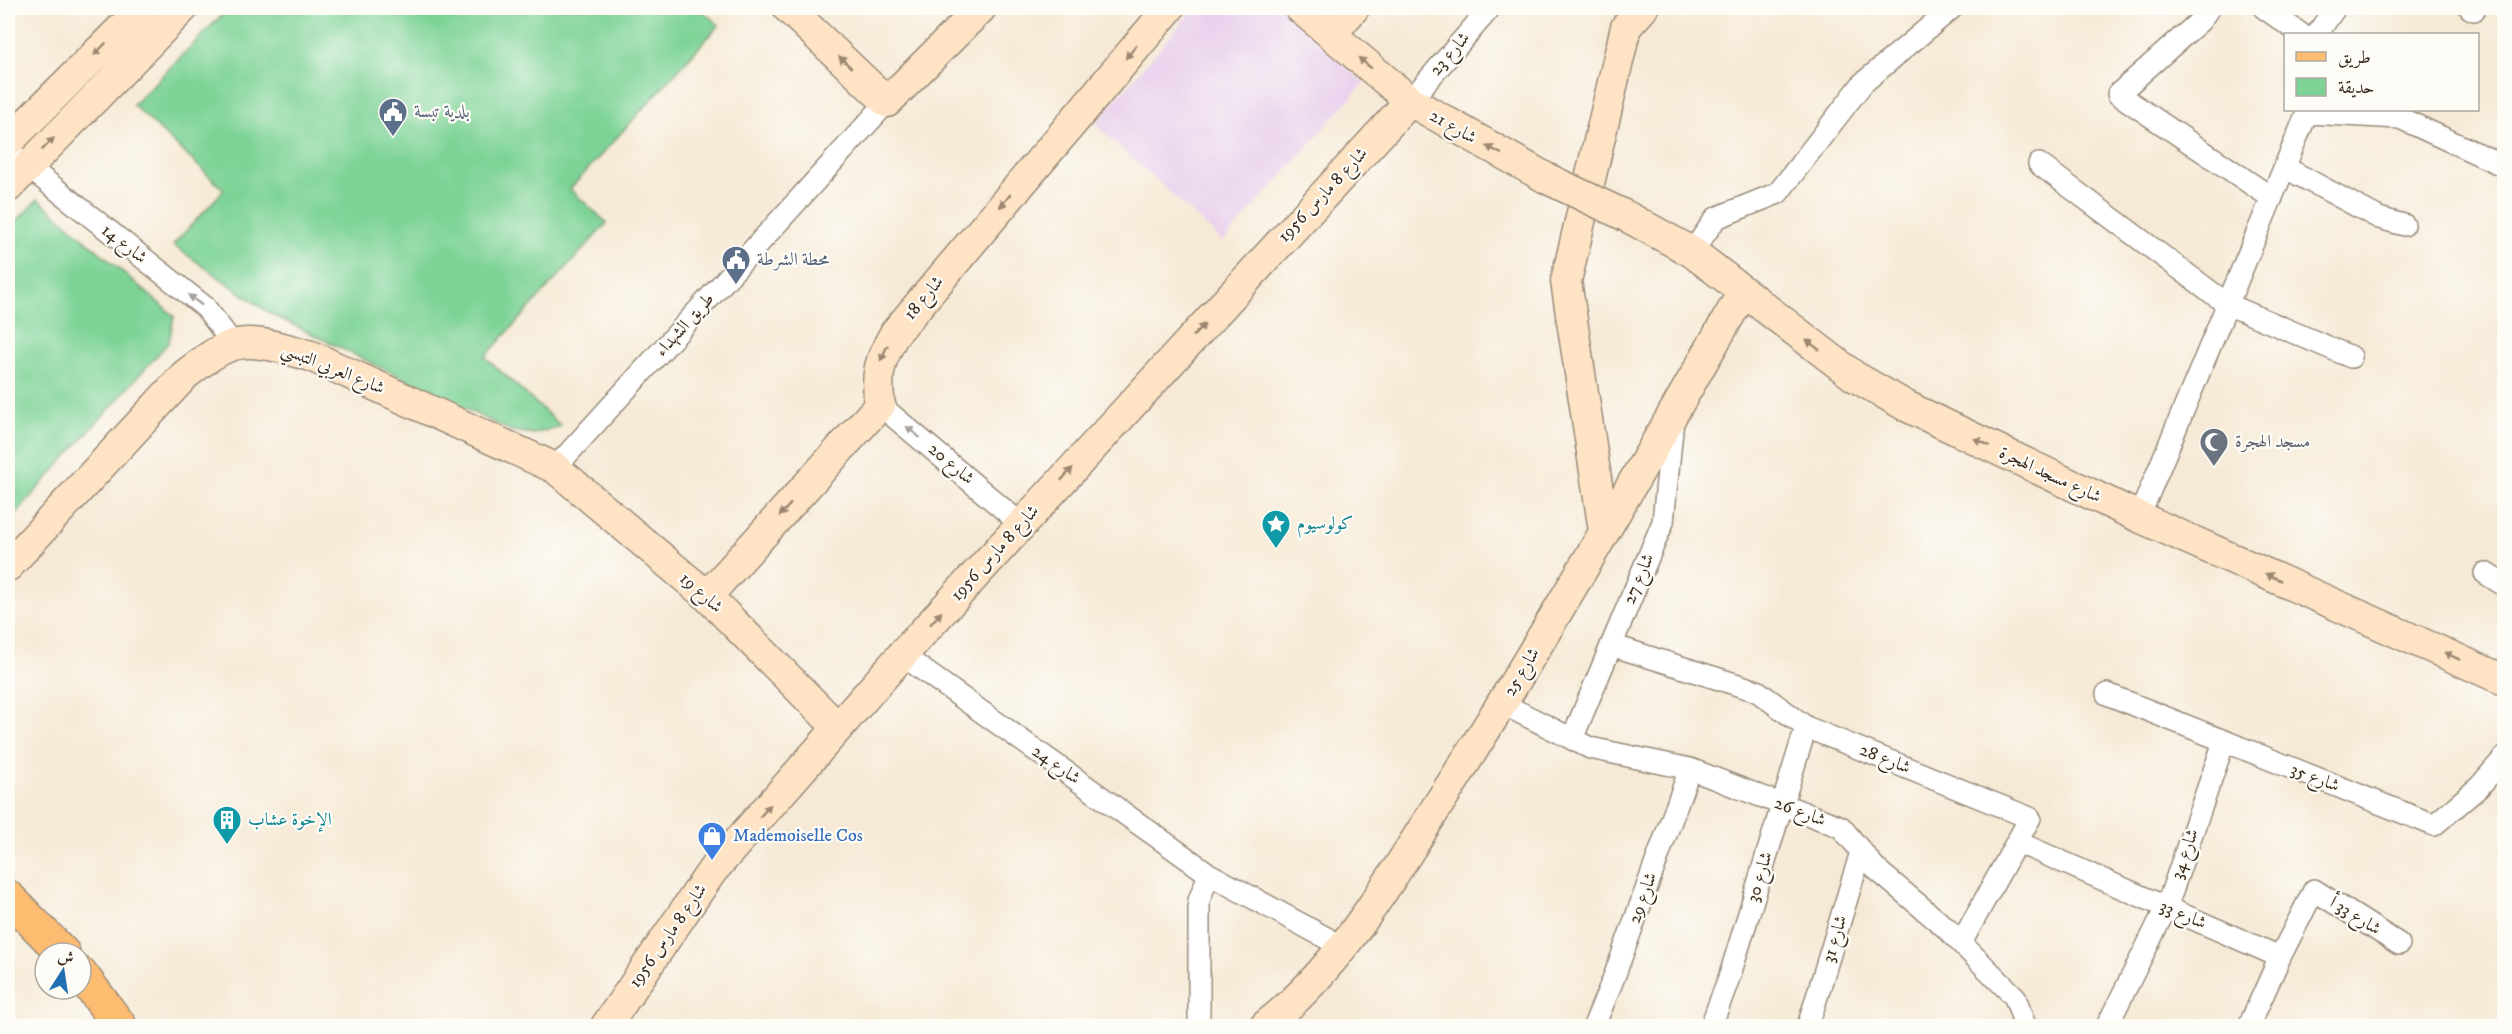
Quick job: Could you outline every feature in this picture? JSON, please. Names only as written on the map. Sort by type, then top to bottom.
[{"type":"main road","points":[[8,897],[51,941]]},
{"type":"main road","points":[[8,918],[33,944]]},
{"type":"main road","points":[[93,990],[120,1026]]},
{"type":"main road","points":[[82,1001],[101,1026]]},
{"type":"street","points":[[8,142],[142,8]]},
{"type":"street","points":[[14,168],[183,8]]},
{"type":"street","points":[[788,8],[887,102]]},
{"type":"street","name":"طريق الشهداء","points":[[555,468],[887,102],[981,8]]},
{"type":"street","name":"شارع 18","points":[[880,405],[877,384],[881,357],[895,333],[1169,8]]},
{"type":"street","name":"شارع 21","points":[[1300,8],[1410,101],[1546,178],[1626,216]]},
{"type":"street","points":[[1331,34],[1354,8]]},
{"type":"street","name":"شارع 23","points":[[1410,101],[1490,8]]},
{"type":"street","points":[[1604,531],[1566,280],[1626,27],[1643,8]]},
{"type":"street","points":[[1692,252],[1716,218],[1778,193],[1863,83],[1952,8]]},
{"type":"street","points":[[2209,8],[2200,21],[2118,94],[2272,198]]},
{"type":"street","points":[[2264,8],[2300,33]]},
{"type":"street","points":[[2318,33],[2335,8]]},
{"type":"street","name":"شارع 8 مارس 1956","points":[[606,1026],[712,871],[902,655],[1410,101]]},
{"type":"street","points":[[2139,517],[2306,111],[2400,118],[2505,166]]},
{"type":"street","points":[[2039,164],[2227,304],[2351,357]]},
{"type":"street","points":[[2284,167],[2379,218],[2404,225]]},
{"type":"street","name":"شارع 14","points":[[14,168],[205,307],[233,344]]},
{"type":"street","name":"شارع مسجد الهجرة","points":[[1626,216],[1692,252],[1854,376],[1906,406],[2139,517],[2505,680]]},
{"type":"street","name":"شارع 25","points":[[1265,1026],[1317,977],[1381,894],[1503,704],[1743,292]]},
{"type":"street","name":"شارع العربي التبسي","points":[[8,566],[185,375],[206,359],[233,344],[270,344],[311,357],[555,468]]},
{"type":"street","points":[[706,596],[880,405]]},
{"type":"street","name":"شارع 20","points":[[880,405],[1021,524]]},
{"type":"street","name":"شارع 27","points":[[1572,739],[1663,522],[1674,411]]},
{"type":"street","name":"شارع 19","points":[[555,468],[706,596],[838,728]]},
{"type":"street","points":[[2485,573],[2505,585]]},
{"type":"street","name":"شارع 28","points":[[1611,645],[1757,690],[1806,727],[2030,818],[1961,943]]},
{"type":"street","name":"شارع 24","points":[[902,655],[1209,874],[1341,946]]},
{"type":"street","name":"شارع 35","points":[[2107,694],[2434,825],[2479,787],[2505,758]]},
{"type":"street","name":"شارع 26","points":[[1503,704],[1590,748],[1690,769],[1841,827],[1876,869],[1961,943],[2015,998],[2025,1026]]},
{"type":"street","name":"شارع 30","points":[[1711,1026],[1730,975],[1806,727]]},
{"type":"street","name":"شارع 34","points":[[2107,1026],[2166,908],[2224,742]]},
{"type":"street","name":"شارع 29","points":[[1594,1026],[1690,769]]},
{"type":"street","name":"شارع 33","points":[[2017,842],[2280,957]]},
{"type":"street","name":"شارع 31","points":[[1808,1026],[1861,852]]},
{"type":"street","points":[[1199,1026],[1199,900],[1209,874]]},
{"type":"street","name":"شارع 33 أ","points":[[2280,957],[2314,890],[2399,944]]},
{"type":"street","points":[[2249,1026],[2280,957]]},
{"type":"shaded area","points":[[1194,8],[1340,8],[1311,35],[1364,83],[1223,242],[1095,124]]},
{"type":"green space","points":[[229,8],[699,8],[719,25],[570,189],[607,223],[485,357],[561,426],[534,434],[511,431],[271,314],[173,245],[224,190],[133,105]]},
{"type":"green space","points":[[38,199],[174,316],[169,342],[8,522],[8,230]]},
{"type":"place","name":"بلدية تبسة","points":[[393,138]]},
{"type":"place","name":"محطة الشرطة","points":[[736,286]]},
{"type":"place","name":"مسجد الهجرة","points":[[2214,468]]},
{"type":"place","name":"كولوسيوم","points":[[1276,550]]},
{"type":"place","name":"الإخوة عشاب","points":[[227,846]]},
{"type":"place","name":"Mademoiselle Cos","points":[[712,862]]}]
